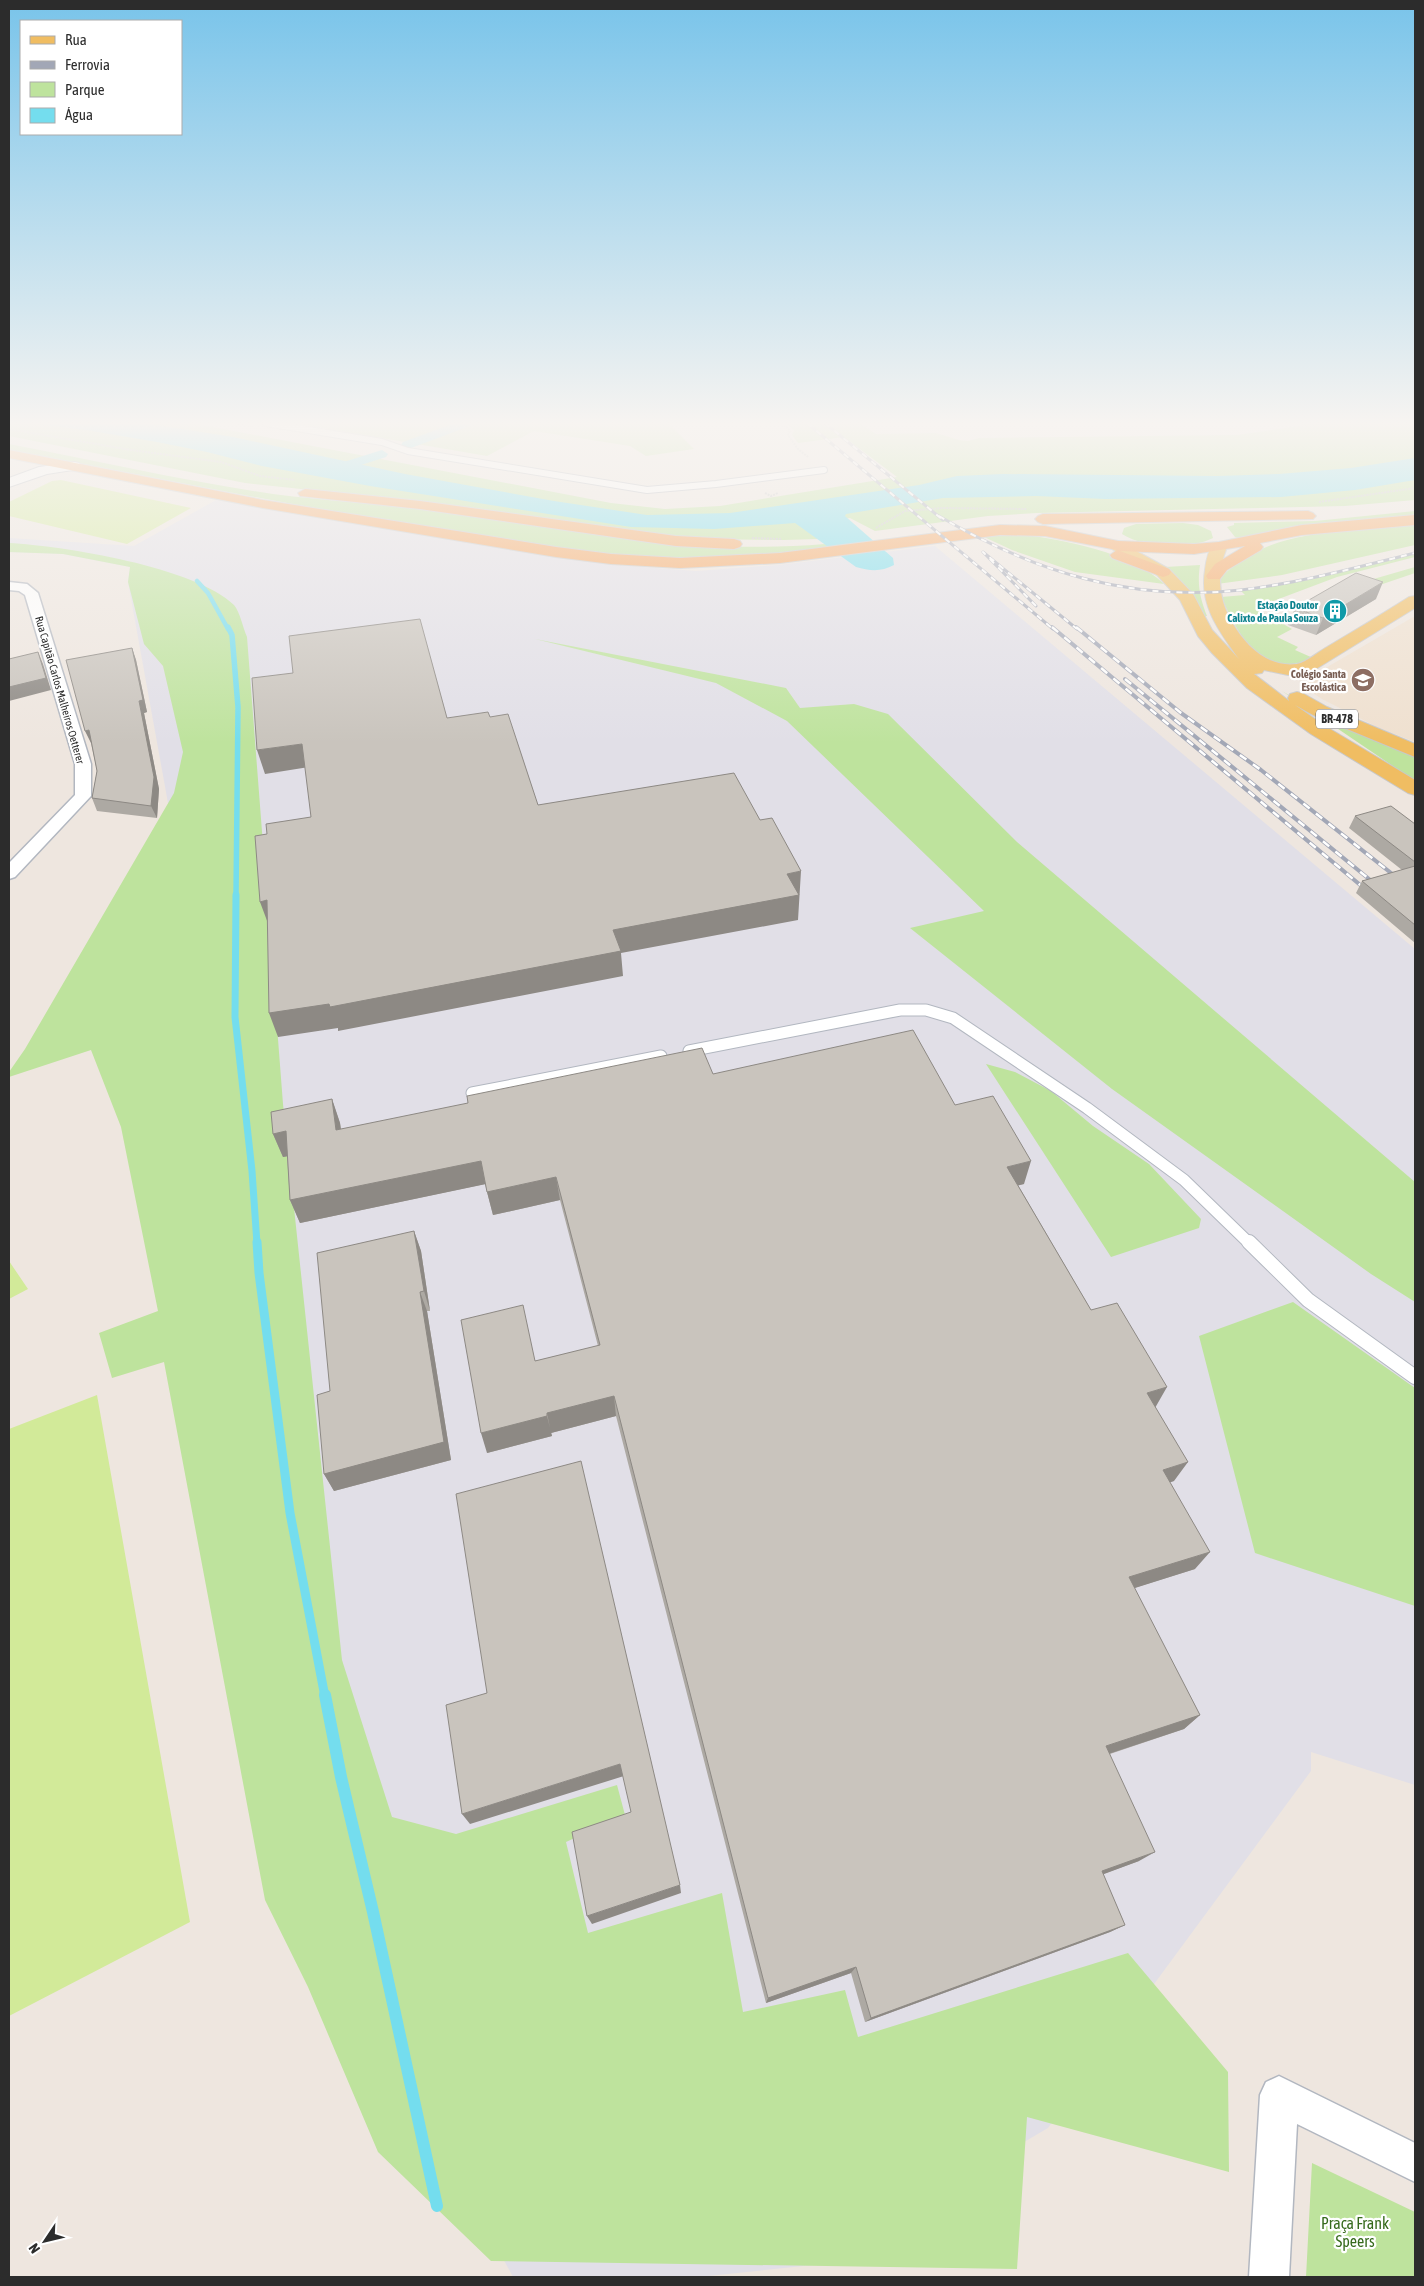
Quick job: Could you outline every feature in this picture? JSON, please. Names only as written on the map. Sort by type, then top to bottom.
[{"type":"highway","points":[[425,530],[611,559],[680,563],[780,558],[831,552],[922,530]]},
{"type":"highway","points":[[596,530],[676,541],[751,544],[885,540],[1000,530],[1063,534],[1118,546],[1169,549],[1220,547],[1306,530]]},
{"type":"highway","points":[[1000,530],[1058,538],[1127,558],[1163,572]]},
{"type":"highway","points":[[1108,530],[1107,531],[1109,539],[1118,546]]},
{"type":"highway","points":[[1215,530],[1222,536],[1220,547]]},
{"type":"highway","points":[[1214,576],[1221,567],[1250,549],[1302,530]]},
{"type":"main road","name":"BR-478","points":[[1118,546],[1163,572],[1187,598],[1204,632],[1226,659],[1254,684],[1318,730],[1415,789]]},
{"type":"main road","points":[[1214,576],[1216,554],[1220,547]]},
{"type":"main road","name":"BR-478","points":[[1214,576],[1212,589],[1214,605],[1243,654],[1265,676],[1320,711],[1415,751]]},
{"type":"main road","points":[[1234,638],[1247,652],[1264,665],[1279,670],[1305,668],[1415,601]]},
{"type":"street","name":"Rua Capitão Carlos Malheiros Oetterer","points":[[9,586],[22,587],[31,592],[83,764],[84,796],[9,873]]},
{"type":"street","points":[[1269,2277],[1279,2095],[1415,2163]]},
{"type":"lane","points":[[472,1093],[900,1010],[926,1010],[953,1018],[1088,1108],[1184,1180],[1308,1300],[1415,1377]]},
{"type":"shaded area","points":[[163,530],[399,530],[616,565],[696,571],[778,565],[935,546],[1415,949],[1415,1785],[1311,1752],[1311,1771],[1048,2128],[813,2265],[699,2277],[513,2277],[328,1933],[204,1002],[128,582],[130,567],[63,554],[9,552],[9,538],[134,546]]},
{"type":"shaded area","name":"Colégio Santa Escolástica","points":[[1415,616],[1415,742],[1377,727],[1322,699],[1304,687],[1317,673]]},
{"type":"green space","points":[[67,530],[152,530],[127,544]]},
{"type":"green space","points":[[442,530],[564,530],[685,544],[778,547],[825,544],[832,549],[720,558],[652,557],[560,549]]},
{"type":"green space","points":[[614,530],[805,530],[818,539],[784,540],[682,539]]},
{"type":"green space","points":[[1123,530],[1208,530],[1211,531],[1213,538],[1192,544],[1167,546],[1142,542],[1122,534]]},
{"type":"green space","points":[[1229,530],[1277,530],[1240,538],[1235,537]]},
{"type":"green space","points":[[1415,530],[1415,545],[1282,575],[1217,584],[1235,565],[1255,552],[1276,543],[1298,537],[1345,531]]},
{"type":"green space","points":[[1019,534],[1096,549],[1134,564],[1164,584],[1075,572],[1012,550],[982,536]]},
{"type":"green space","points":[[9,543],[94,554],[160,569],[190,580],[215,592],[234,605],[247,637],[283,1104],[342,1660],[392,1817],[456,1834],[617,1785],[625,1815],[566,1842],[588,1933],[722,1893],[743,2012],[845,1990],[858,2037],[1128,1953],[1228,2072],[1229,2172],[1027,2117],[1017,2269],[491,2261],[378,2152],[308,1987],[265,1900],[164,1362],[112,1378],[99,1333],[158,1311],[121,1127],[91,1050],[9,1077],[9,1072],[25,1049],[174,793],[183,752],[163,666],[144,644],[128,582],[130,567],[63,554],[9,552]]},
{"type":"green space","points":[[1415,554],[1415,557],[1337,577],[1255,608],[1292,629],[1277,637],[1298,647],[1295,650],[1313,658],[1295,664],[1279,664],[1266,660],[1255,652],[1236,627],[1221,597],[1245,595],[1241,591],[1308,580]]},
{"type":"green space","points":[[1200,565],[1200,591],[1207,616],[1203,616],[1182,583],[1165,567]]},
{"type":"green space","points":[[1415,567],[1415,573],[1374,587],[1346,587]]},
{"type":"green space","points":[[535,639],[786,688],[800,708],[854,704],[888,714],[1017,842],[1415,1182],[1415,1302],[1371,1274],[1112,1089],[910,928],[984,911],[787,721],[716,683]]},
{"type":"green space","points":[[1282,691],[1330,717],[1415,753],[1415,781]]},
{"type":"green space","points":[[986,1064],[1015,1072],[1051,1091],[1093,1126],[1149,1164],[1201,1219],[1199,1228],[1111,1257]]},
{"type":"green space","points":[[9,1261],[28,1289],[9,1299]]},
{"type":"green space","points":[[1293,1302],[1415,1388],[1415,1606],[1255,1553],[1199,1336]]},
{"type":"green space","points":[[97,1395],[190,1922],[9,2016],[9,1429]]},
{"type":"green space","name":"Praça Frank Speers","points":[[1312,2163],[1415,2212],[1415,2277],[1306,2277]]},
{"type":"water","points":[[804,530],[861,530],[893,558],[894,565],[885,569],[871,570],[856,567]]},
{"type":"building","points":[[1356,573],[1383,582],[1323,618],[1295,608]]},
{"type":"building","points":[[420,619],[447,718],[488,712],[490,717],[508,714],[538,805],[734,773],[760,820],[772,818],[801,871],[787,874],[799,895],[613,930],[621,951],[330,1007],[329,1004],[269,1013],[267,900],[260,902],[255,836],[267,834],[266,824],[311,817],[302,744],[257,750],[252,678],[293,673],[289,636]]},
{"type":"building","points":[[132,648],[143,700],[139,701],[154,777],[151,806],[92,798],[97,771],[89,730],[85,731],[66,660]]},
{"type":"building","points":[[38,652],[46,678],[9,687],[9,659]]},
{"type":"building","points":[[1391,806],[1415,824],[1415,862],[1355,816]]},
{"type":"building","points":[[1415,866],[1415,925],[1362,881]]},
{"type":"building","points":[[913,1030],[955,1105],[993,1096],[1031,1161],[1007,1167],[1091,1310],[1117,1303],[1167,1387],[1147,1393],[1188,1462],[1163,1470],[1210,1552],[1129,1577],[1200,1715],[1106,1746],[1155,1852],[1102,1871],[1125,1925],[871,2018],[856,1967],[768,1998],[614,1396],[547,1413],[547,1416],[481,1433],[461,1320],[523,1305],[535,1361],[600,1345],[556,1177],[487,1192],[481,1161],[290,1200],[286,1131],[273,1134],[271,1112],[332,1099],[336,1130],[468,1103],[467,1096],[702,1048],[713,1074]]},
{"type":"building","points":[[414,1231],[424,1291],[420,1292],[444,1442],[324,1474],[317,1395],[330,1391],[317,1253]]},
{"type":"building","points":[[581,1461],[680,1885],[587,1916],[572,1832],[631,1812],[620,1764],[462,1814],[446,1705],[487,1693],[456,1494]]},
{"type":"waterway","points":[[197,581],[208,593],[228,629]]},
{"type":"waterway","points":[[228,627],[232,635],[238,707],[236,896]]},
{"type":"waterway","points":[[236,895],[235,1017],[252,1171],[257,1244]]},
{"type":"waterway","points":[[257,1242],[259,1273],[290,1513],[325,1697]]},
{"type":"waterway","points":[[325,1695],[341,1777],[373,1912],[437,2206]]},
{"type":"railway","points":[[934,530],[1053,629]]},
{"type":"railway","points":[[964,530],[1011,553],[1084,579],[1122,587],[1160,591],[1200,593],[1263,587],[1329,574],[1415,553]]},
{"type":"railway","points":[[1036,606],[983,552],[1077,629]]},
{"type":"railway","points":[[1052,627],[1371,894]]},
{"type":"railway","points":[[1076,627],[1181,713],[1261,770],[1415,892]]},
{"type":"railway","points":[[1125,679],[1380,888]]},
{"type":"place","name":"Estação Doutor Calixto de Paula Souza","points":[[1335,611]]},
{"type":"place","name":"Colégio Santa Escolástica","points":[[1363,680]]}]
